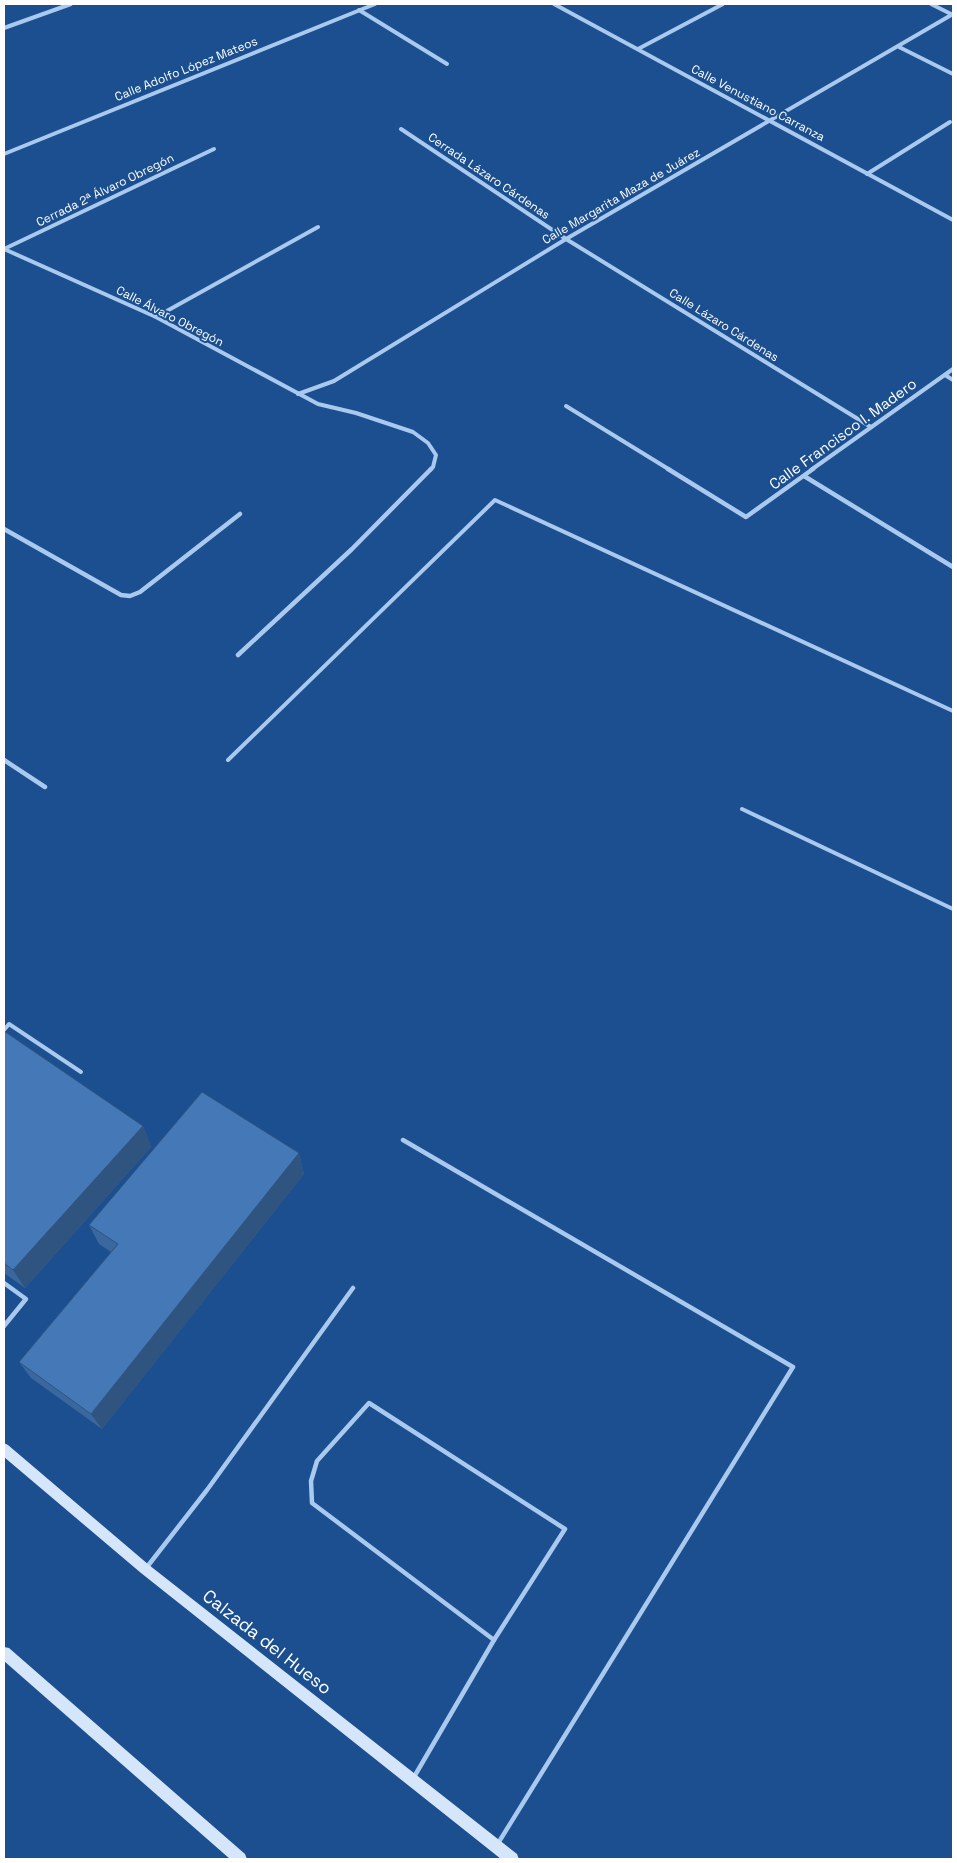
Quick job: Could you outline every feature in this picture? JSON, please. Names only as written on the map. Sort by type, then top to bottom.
[{"type":"main road","name":"Calzada del Hueso","points":[[4,1449],[145,1569],[512,1859]]},
{"type":"main road","points":[[4,1653],[240,1859]]},
{"type":"street","points":[[4,28],[70,4]]},
{"type":"street","name":"Calle Adolfo López Mateos","points":[[4,154],[375,4]]},
{"type":"street","name":"Calle Venustiano Carranza","points":[[554,4],[953,220]]},
{"type":"street","points":[[638,49],[723,4]]},
{"type":"street","points":[[931,4],[953,14]]},
{"type":"street","points":[[359,10],[447,64]]},
{"type":"street","name":"Calle Margarita Maza de Juárez","points":[[298,394],[334,380],[566,239],[900,47],[953,14]]},
{"type":"street","points":[[900,47],[953,74]]},
{"type":"street","points":[[868,174],[950,122]]},
{"type":"street","name":"Cerrada Lázaro Cárdenas","points":[[401,129],[566,239]]},
{"type":"street","name":"Cerrada 2ª Álvaro Obregón","points":[[4,249],[214,149]]},
{"type":"street","points":[[156,317],[318,227]]},
{"type":"street","name":"Calle Lázaro Cárdenas","points":[[566,239],[871,427]]},
{"type":"street","name":"Calle Álvaro Obregón","points":[[4,249],[156,317],[318,404],[356,413],[413,432],[428,443],[436,455],[433,467],[352,549],[238,655]]},
{"type":"street","name":"Calle Francisco I. Madero","points":[[566,406],[746,517],[953,370]]},
{"type":"street","points":[[945,375],[953,380]]},
{"type":"street","points":[[804,476],[953,567]]},
{"type":"street","points":[[4,529],[121,595],[130,596],[140,592],[240,514]]},
{"type":"street","points":[[4,760],[45,787]]},
{"type":"lane","points":[[228,760],[495,500],[953,711]]},
{"type":"lane","points":[[742,809],[953,909]]},
{"type":"lane","points":[[4,1030],[9,1024],[81,1072]]},
{"type":"lane","points":[[403,1140],[794,1368],[496,1847]]},
{"type":"lane","points":[[4,1283],[26,1299],[4,1326]]},
{"type":"lane","points":[[145,1569],[207,1490],[354,1288]]},
{"type":"lane","points":[[412,1781],[494,1640],[565,1529],[369,1403],[317,1461],[311,1481],[312,1503],[494,1640]]},
{"type":"building","points":[[4,1031],[143,1126],[13,1270],[4,1263]]},
{"type":"building","points":[[202,1092],[299,1153],[91,1414],[19,1362],[118,1244],[89,1225]]}]
